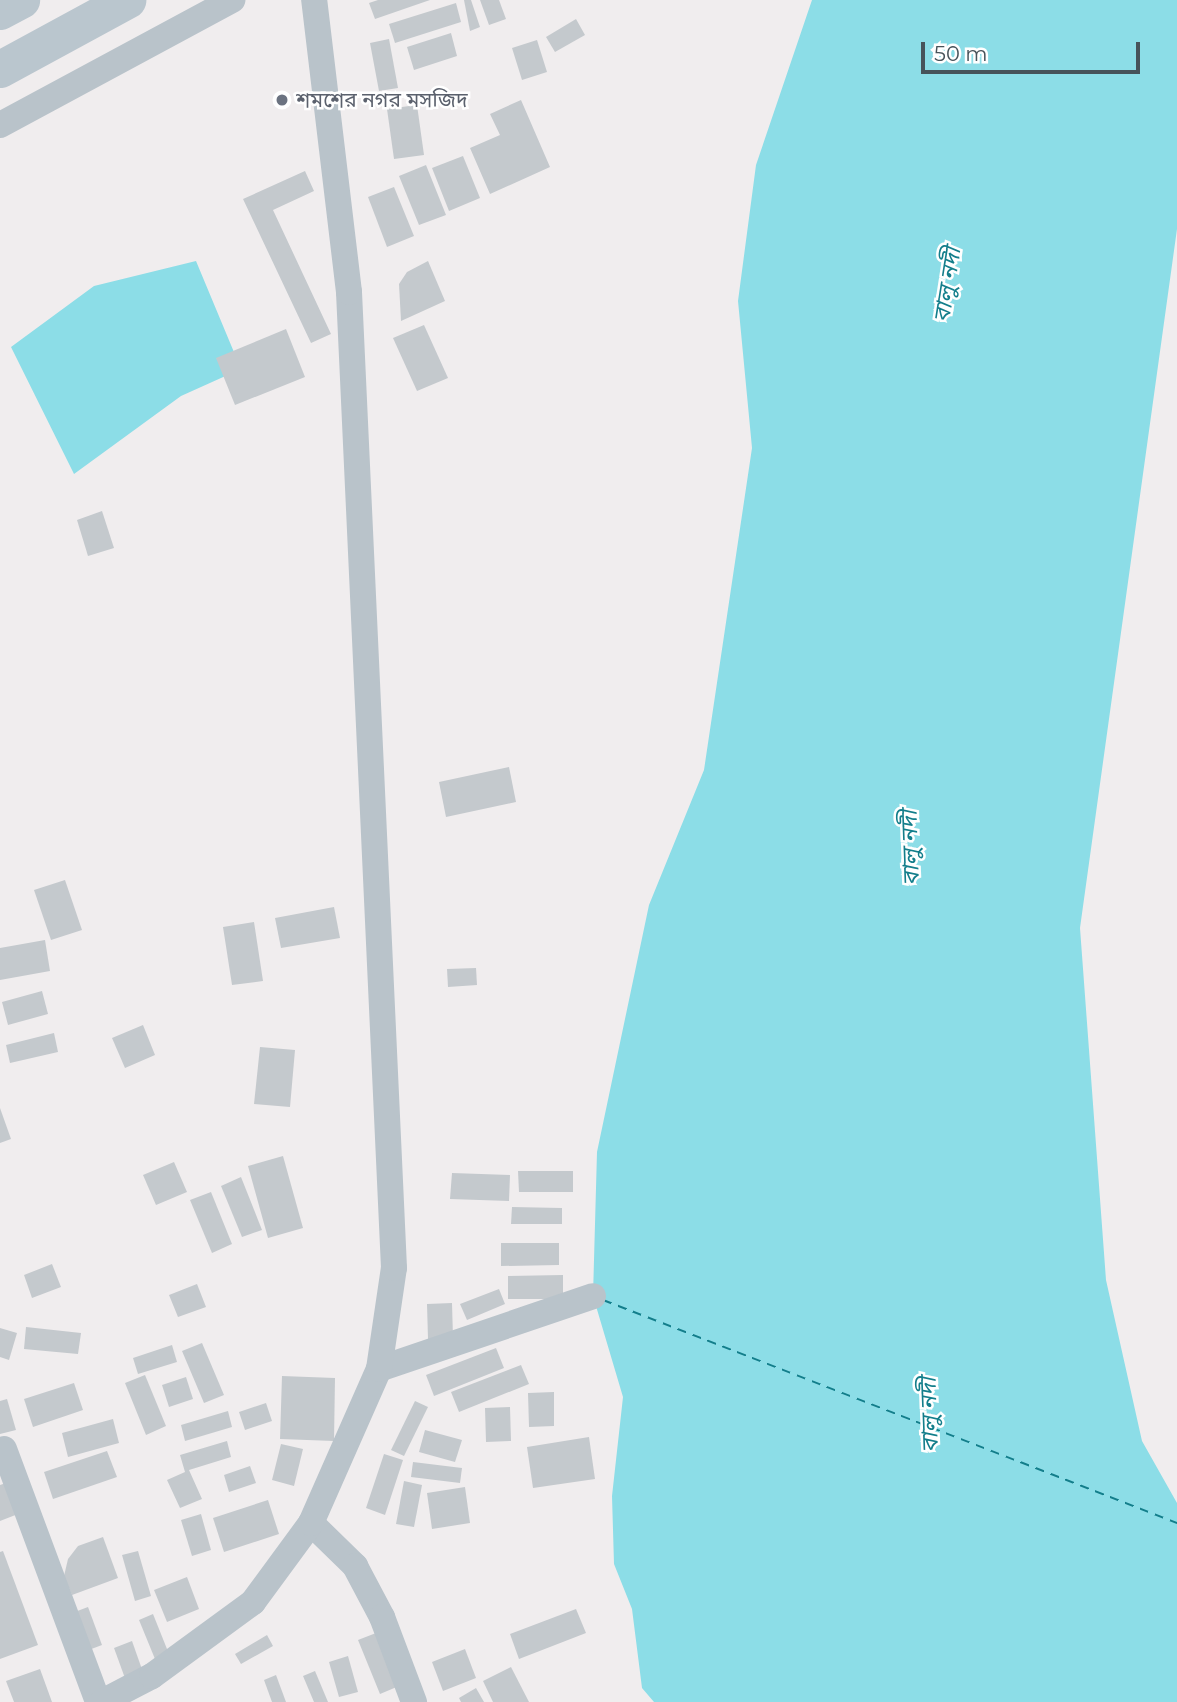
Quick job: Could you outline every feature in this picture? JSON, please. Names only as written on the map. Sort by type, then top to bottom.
[{"type":"main road","points":[[0,11],[21,0]]},
{"type":"main road","points":[[0,69],[127,0]]},
{"type":"street","points":[[0,125],[232,0]]},
{"type":"street","points":[[4,1449],[100,1702],[152,1676],[253,1602],[311,1523],[379,1369],[394,1268],[394,1174],[367,595],[349,292],[314,0]]},
{"type":"street","points":[[379,1369],[593,1296]]},
{"type":"street","points":[[311,1523],[355,1566],[382,1616],[414,1702]]},
{"type":"water","name":"বালু নদী","points":[[812,0],[1177,0],[1177,229],[1080,928],[1106,1280],[1142,1441],[1177,1503],[1177,1702],[654,1702],[642,1688],[632,1609],[614,1564],[612,1496],[623,1397],[593,1296],[597,1152],[649,905],[704,770],[752,448],[738,301],[756,165]]},
{"type":"water","points":[[196,261],[241,369],[181,396],[74,474],[11,347],[94,286]]},
{"type":"building","points":[[378,0],[430,0],[375,19],[369,3]]},
{"type":"building","points":[[464,0],[471,0],[480,27],[470,31]]},
{"type":"building","points":[[480,0],[499,0],[506,19],[489,25]]},
{"type":"building","points":[[456,3],[461,22],[395,43],[389,24]]},
{"type":"building","points":[[576,19],[585,35],[555,52],[546,37]]},
{"type":"building","points":[[451,33],[457,56],[414,70],[407,47]]},
{"type":"building","points":[[389,39],[398,88],[379,91],[370,43]]},
{"type":"building","points":[[537,40],[547,72],[522,80],[512,48]]},
{"type":"building","points":[[521,100],[550,167],[490,194],[470,148],[500,135],[490,114]]},
{"type":"building","points":[[417,105],[424,155],[394,159],[387,109]]},
{"type":"building","points":[[463,156],[480,198],[449,211],[432,168]]},
{"type":"building","points":[[426,165],[446,215],[419,225],[399,176]]},
{"type":"building","points":[[305,171],[314,191],[273,210],[331,334],[311,343],[243,199]]},
{"type":"building","points":[[394,187],[414,236],[387,247],[368,197]]},
{"type":"building","points":[[428,261],[445,301],[401,321],[399,284],[407,272]]},
{"type":"building","points":[[424,325],[448,378],[417,391],[393,338]]},
{"type":"building","points":[[286,329],[305,377],[235,405],[216,358]]},
{"type":"building","points":[[102,511],[114,548],[88,556],[77,520]]},
{"type":"building","points":[[509,767],[516,802],[446,817],[439,782]]},
{"type":"building","points":[[65,880],[82,930],[51,940],[34,890]]},
{"type":"building","points":[[334,907],[340,938],[281,948],[275,918]]},
{"type":"building","points":[[254,922],[263,981],[232,985],[223,927]]},
{"type":"building","points":[[45,940],[50,971],[0,980],[0,948]]},
{"type":"building","points":[[476,968],[477,985],[448,987],[447,969]]},
{"type":"building","points":[[42,991],[48,1014],[8,1025],[2,1002]]},
{"type":"building","points":[[143,1025],[155,1055],[125,1068],[112,1038]]},
{"type":"building","points":[[54,1033],[58,1052],[10,1063],[6,1045]]},
{"type":"building","points":[[260,1047],[295,1050],[290,1107],[254,1104]]},
{"type":"building","points":[[0,1108],[11,1139],[0,1143]]},
{"type":"building","points":[[283,1156],[303,1228],[268,1238],[248,1166]]},
{"type":"building","points":[[174,1162],[187,1192],[156,1205],[143,1175]]},
{"type":"building","points":[[518,1171],[573,1171],[573,1192],[519,1192]]},
{"type":"building","points":[[452,1173],[510,1175],[509,1201],[450,1199]]},
{"type":"building","points":[[241,1177],[262,1230],[242,1237],[221,1186]]},
{"type":"building","points":[[211,1192],[232,1244],[212,1253],[190,1200]]},
{"type":"building","points":[[512,1207],[562,1208],[562,1224],[511,1224]]},
{"type":"building","points":[[501,1243],[559,1243],[559,1265],[501,1266]]},
{"type":"building","points":[[52,1264],[61,1287],[32,1298],[24,1275]]},
{"type":"building","points":[[563,1275],[563,1299],[508,1299],[508,1276]]},
{"type":"building","points":[[197,1284],[206,1307],[178,1317],[169,1295]]},
{"type":"building","points":[[499,1289],[505,1304],[467,1320],[460,1304]]},
{"type":"building","points":[[452,1303],[453,1338],[428,1339],[427,1304]]},
{"type":"building","points":[[26,1327],[81,1333],[78,1354],[24,1349]]},
{"type":"building","points":[[0,1328],[17,1333],[9,1360],[0,1357]]},
{"type":"building","points":[[202,1343],[224,1395],[204,1403],[182,1351]]},
{"type":"building","points":[[172,1345],[177,1362],[138,1374],[133,1358]]},
{"type":"building","points":[[496,1348],[504,1368],[434,1396],[426,1375]]},
{"type":"building","points":[[521,1365],[529,1384],[459,1412],[451,1392]]},
{"type":"building","points":[[145,1375],[166,1426],[146,1435],[125,1383]]},
{"type":"building","points":[[282,1376],[335,1378],[334,1441],[280,1439]]},
{"type":"building","points":[[186,1377],[193,1399],[169,1407],[162,1385]]},
{"type":"building","points":[[74,1383],[83,1410],[33,1427],[24,1399]]},
{"type":"building","points":[[554,1392],[554,1426],[529,1427],[528,1393]]},
{"type":"building","points":[[7,1399],[16,1430],[0,1434],[0,1401]]},
{"type":"building","points":[[415,1401],[428,1407],[404,1456],[391,1450]]},
{"type":"building","points":[[266,1403],[272,1421],[245,1430],[239,1412]]},
{"type":"building","points":[[510,1407],[511,1441],[486,1442],[485,1408]]},
{"type":"building","points":[[228,1411],[232,1427],[185,1441],[181,1425]]},
{"type":"building","points":[[113,1419],[119,1443],[68,1457],[62,1433]]},
{"type":"building","points":[[425,1430],[462,1440],[455,1462],[419,1452]]},
{"type":"building","points":[[589,1437],[595,1479],[533,1488],[527,1447]]},
{"type":"building","points":[[227,1441],[231,1457],[189,1470],[202,1499],[180,1508],[167,1480],[185,1472],[180,1455]]},
{"type":"building","points":[[281,1444],[303,1449],[294,1486],[272,1480]]},
{"type":"building","points":[[107,1451],[117,1477],[53,1499],[44,1472]]},
{"type":"building","points":[[384,1454],[403,1460],[385,1515],[366,1508]]},
{"type":"building","points":[[413,1462],[462,1468],[460,1483],[411,1477]]},
{"type":"building","points":[[250,1466],[256,1483],[229,1492],[224,1475]]},
{"type":"building","points":[[404,1481],[422,1485],[414,1527],[396,1524]]},
{"type":"building","points":[[6,1483],[18,1514],[0,1521],[0,1485]]},
{"type":"building","points":[[465,1487],[470,1523],[432,1529],[427,1493]]},
{"type":"building","points":[[268,1500],[279,1534],[224,1552],[213,1518]]},
{"type":"building","points":[[201,1514],[211,1550],[192,1556],[181,1520]]},
{"type":"building","points":[[103,1537],[118,1578],[72,1595],[64,1576],[68,1559],[78,1546]]},
{"type":"building","points":[[3,1551],[38,1645],[0,1659],[0,1552]]},
{"type":"building","points":[[138,1551],[151,1596],[135,1601],[122,1555]]},
{"type":"building","points":[[187,1577],[199,1609],[167,1622],[154,1590]]},
{"type":"building","points":[[88,1607],[102,1645],[86,1651],[72,1613]]},
{"type":"building","points":[[576,1609],[586,1633],[519,1659],[510,1634]]},
{"type":"building","points":[[153,1614],[169,1654],[155,1659],[139,1620]]},
{"type":"building","points":[[376,1633],[399,1686],[380,1694],[358,1640]]},
{"type":"building","points":[[267,1635],[273,1646],[241,1664],[235,1654]]},
{"type":"building","points":[[132,1641],[144,1675],[126,1681],[114,1648]]},
{"type":"building","points":[[465,1649],[476,1678],[443,1691],[432,1662]]},
{"type":"building","points":[[348,1656],[358,1692],[339,1697],[329,1662]]},
{"type":"building","points":[[511,1667],[529,1702],[493,1702],[483,1681]]},
{"type":"building","points":[[40,1669],[52,1702],[14,1702],[6,1681]]},
{"type":"building","points":[[315,1671],[328,1702],[314,1702],[303,1676]]},
{"type":"building","points":[[276,1675],[286,1702],[272,1702],[264,1680]]},
{"type":"building","points":[[476,1688],[484,1702],[461,1702],[459,1698]]},
{"type":"ferry route","points":[[603,1300],[1177,1523]]},
{"type":"place","name":"শমশের নগর মসজিদ","points":[[282,100]]}]
